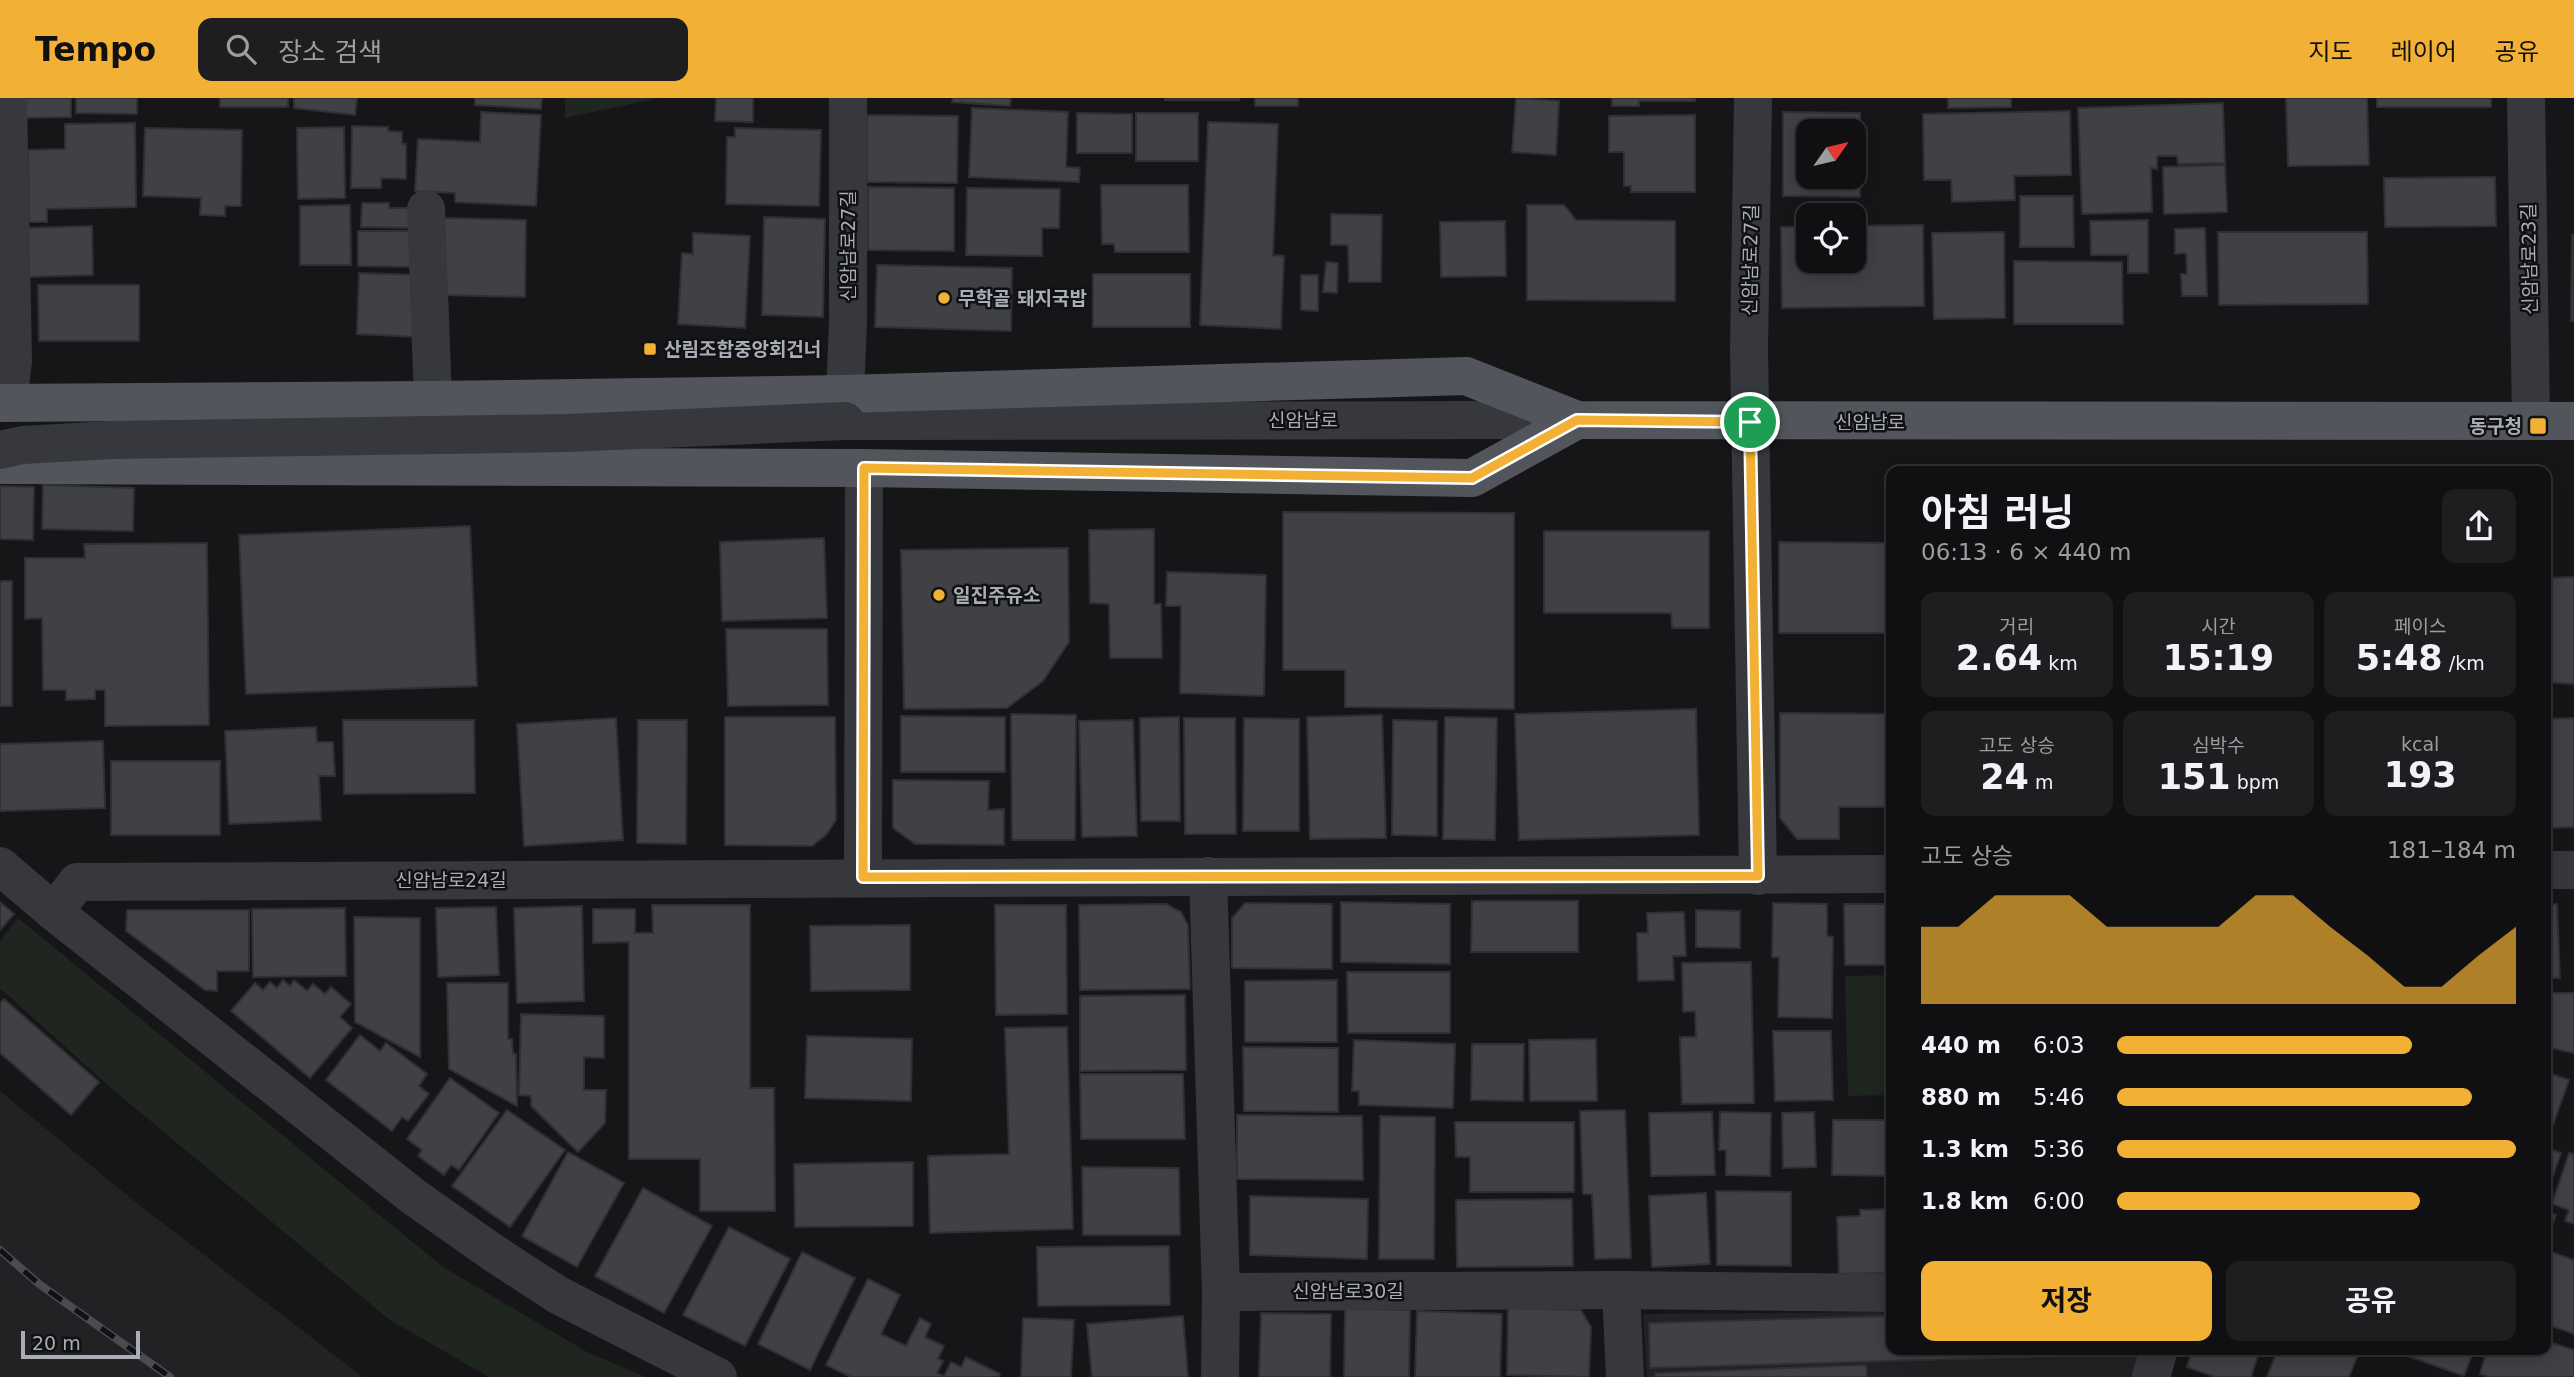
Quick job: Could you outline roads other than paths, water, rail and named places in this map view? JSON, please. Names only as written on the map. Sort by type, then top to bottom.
[{"type":"main road","points":[[4,403],[845,394],[1466,376],[1577,420]]},
{"type":"main road","points":[[0,465],[864,468],[1472,478],[1577,420]]},
{"type":"main road","name":"신암남로","points":[[1577,420],[2574,421]]},
{"type":"street","points":[[4,403],[13,361],[8,98]]},
{"type":"street","name":"신암남로27길","points":[[845,394],[848,322],[848,98]]},
{"type":"street","name":"신암남로27길","points":[[1753,98],[1750,422],[1758,876]]},
{"type":"street","name":"신암남로23길","points":[[2526,98],[2531,421]]},
{"type":"street","points":[[426,209],[433,400]]},
{"type":"street","name":"신암남로","points":[[0,450],[23,445],[112,440],[567,433],[845,421],[1577,420]]},
{"type":"street","points":[[864,468],[863,877],[1886,874]]},
{"type":"street","points":[[0,866],[54,912],[414,1197],[558,1296],[718,1377]]},
{"type":"street","points":[[2551,870],[2574,870]]},
{"type":"street","points":[[1208,876],[1220,1377]]},
{"type":"street","name":"신암남로24길","points":[[54,912],[78,882],[863,877]]},
{"type":"street","points":[[1621,1290],[1625,1377]]},
{"type":"street","name":"신암남로30길","points":[[1220,1292],[1621,1290],[1886,1293]]},
{"type":"street","points":[[2151,1377],[2157,1355]]},
{"type":"railway","points":[[0,1250],[39,1284],[170,1377]]},
{"type":"place","name":"무학골 돼지국밥","points":[[944,298]]},
{"type":"place","name":"산림조합중앙회건너","points":[[650,349]]},
{"type":"place","name":"동구청","points":[[2538,426]]},
{"type":"place","name":"일진주유소","points":[[939,595]]}]
